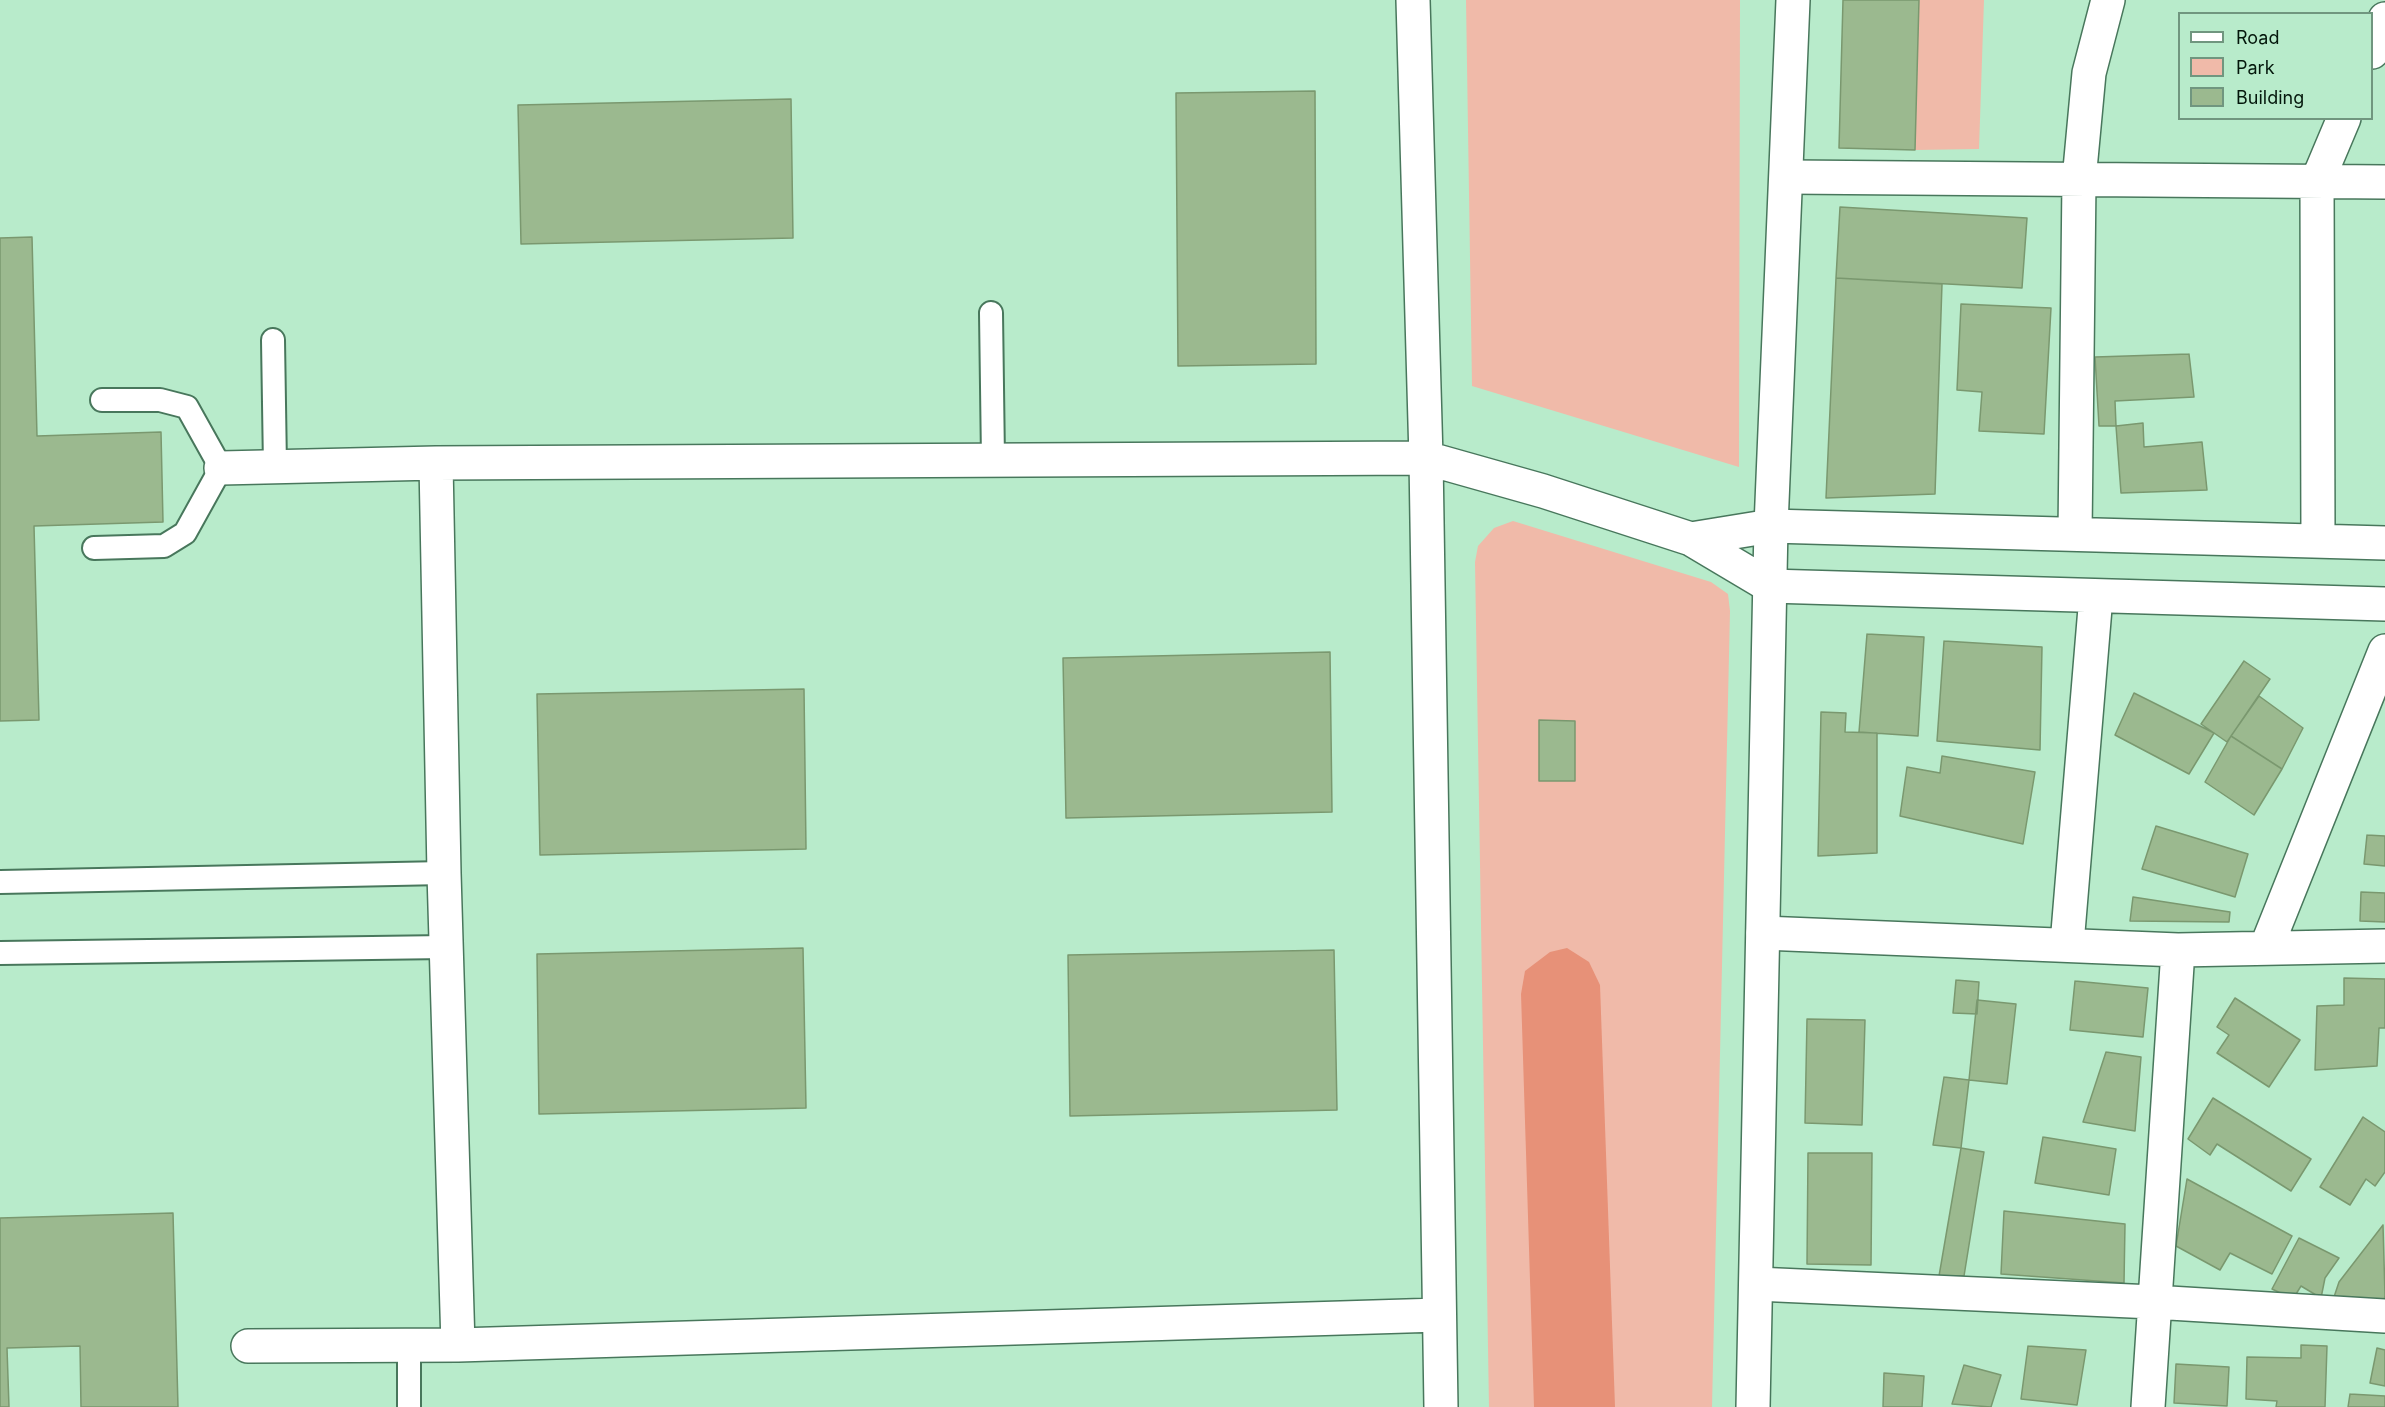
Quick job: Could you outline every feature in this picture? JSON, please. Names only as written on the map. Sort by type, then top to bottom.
[{"type":"street","points":[[1413,0],[1426,458],[1441,1407]]},
{"type":"street","points":[[1753,1407],[1771,526],[1788,177],[1793,0]]},
{"type":"street","points":[[2075,534],[2079,180],[2089,73],[2108,0]]},
{"type":"street","points":[[2373,49],[2385,19]]},
{"type":"street","points":[[2318,541],[2317,182],[2343,120]]},
{"type":"street","points":[[1788,177],[2385,182]]},
{"type":"street","points":[[221,468],[436,463],[1426,458],[1543,491],[1691,539],[1770,586],[2385,604]]},
{"type":"street","points":[[436,463],[444,873],[458,1345]]},
{"type":"street","points":[[1691,539],[1771,526],[2385,543]]},
{"type":"street","points":[[2067,944],[2096,596]]},
{"type":"street","points":[[2266,948],[2385,651]]},
{"type":"street","points":[[1763,933],[2178,950],[2385,946]]},
{"type":"street","points":[[2148,1407],[2153,1302],[2178,950]]},
{"type":"street","points":[[1756,1284],[2153,1302],[2385,1316]]},
{"type":"street","points":[[248,1346],[408,1347],[1439,1315]]},
{"type":"lane","points":[[991,313],[993,460]]},
{"type":"lane","points":[[273,340],[275,467]]},
{"type":"lane","points":[[94,548],[164,546],[184,533],[221,468],[187,407],[160,400],[102,400]]},
{"type":"lane","points":[[0,882],[444,873]]},
{"type":"lane","points":[[0,953],[446,947]]},
{"type":"lane","points":[[408,1347],[409,1407]]},
{"type":"green space","points":[[1466,0],[1740,0],[1739,467],[1472,386]]},
{"type":"green space","points":[[1919,0],[1984,0],[1979,149],[1915,150]]},
{"type":"green space","points":[[1513,521],[1711,582],[1728,594],[1730,611],[1712,1407],[1489,1407],[1475,562],[1478,546],[1494,528]]},
{"type":"shaded area","points":[[1567,948],[1589,962],[1600,985],[1615,1407],[1534,1407],[1521,994],[1525,971],[1550,952]]},
{"type":"building","points":[[1843,0],[1919,0],[1915,150],[1839,148]]},
{"type":"building","points":[[1315,91],[1316,364],[1178,366],[1176,93]]},
{"type":"building","points":[[791,99],[793,238],[521,244],[518,105]]},
{"type":"building","points":[[1840,207],[2027,218],[2022,288],[1836,278]]},
{"type":"building","points":[[32,237],[37,436],[161,432],[163,522],[34,526],[39,720],[0,721],[0,238]]},
{"type":"building","points":[[1836,278],[1942,284],[1935,494],[1826,498]]},
{"type":"building","points":[[1961,304],[2051,308],[2044,434],[1979,431],[1982,392],[1957,390]]},
{"type":"building","points":[[2189,354],[2194,397],[2115,401],[2116,426],[2099,426],[2095,357]]},
{"type":"building","points":[[2143,423],[2144,447],[2202,442],[2207,490],[2121,493],[2116,426]]},
{"type":"building","points":[[1867,634],[1924,637],[1918,736],[1859,732]]},
{"type":"building","points":[[1944,641],[2042,647],[2040,750],[1937,741]]},
{"type":"building","points":[[1330,652],[1332,812],[1066,818],[1063,658]]},
{"type":"building","points":[[2244,661],[2270,679],[2227,742],[2201,724]]},
{"type":"building","points":[[804,689],[806,849],[540,855],[537,694]]},
{"type":"building","points":[[2134,693],[2214,733],[2189,774],[2115,735]]},
{"type":"building","points":[[2259,696],[2303,728],[2282,769],[2231,736]]},
{"type":"building","points":[[1821,712],[1846,713],[1845,732],[1877,733],[1877,853],[1818,856]]},
{"type":"building","points":[[1539,720],[1575,721],[1575,781],[1539,781]]},
{"type":"building","points":[[2231,736],[2282,769],[2254,815],[2205,782]]},
{"type":"building","points":[[1942,756],[2035,772],[2023,844],[1900,816],[1907,767],[1940,773]]},
{"type":"building","points":[[2156,826],[2248,854],[2235,897],[2142,869]]},
{"type":"building","points":[[2367,835],[2385,836],[2385,866],[2364,864]]},
{"type":"building","points":[[2361,892],[2385,893],[2385,922],[2360,921]]},
{"type":"building","points":[[2133,897],[2230,912],[2229,922],[2130,921]]},
{"type":"building","points":[[803,948],[806,1108],[539,1114],[537,954]]},
{"type":"building","points":[[1334,950],[1337,1110],[1070,1116],[1068,955]]},
{"type":"building","points":[[2344,978],[2385,979],[2385,1028],[2379,1028],[2377,1066],[2315,1070],[2317,1006],[2344,1005]]},
{"type":"building","points":[[1956,980],[1979,982],[1977,1014],[1953,1013]]},
{"type":"building","points":[[2075,981],[2148,988],[2143,1037],[2070,1030]]},
{"type":"building","points":[[2235,998],[2300,1040],[2269,1087],[2217,1053],[2229,1035],[2217,1027]]},
{"type":"building","points":[[1977,1000],[2016,1004],[2007,1084],[1969,1080]]},
{"type":"building","points":[[1807,1019],[1865,1020],[1862,1125],[1805,1123]]},
{"type":"building","points":[[2106,1052],[2141,1057],[2135,1131],[2083,1122]]},
{"type":"building","points":[[1944,1077],[1969,1080],[1961,1148],[1933,1145]]},
{"type":"building","points":[[2213,1098],[2311,1159],[2291,1191],[2217,1144],[2210,1155],[2188,1139]]},
{"type":"building","points":[[2363,1117],[2385,1132],[2385,1172],[2375,1186],[2366,1179],[2350,1205],[2320,1187]]},
{"type":"building","points":[[2043,1137],[2116,1149],[2109,1195],[2035,1183]]},
{"type":"building","points":[[1961,1148],[1984,1152],[1964,1276],[1939,1276]]},
{"type":"building","points":[[1808,1153],[1872,1153],[1871,1265],[1807,1264]]},
{"type":"building","points":[[2187,1179],[2292,1236],[2272,1274],[2230,1253],[2220,1270],[2176,1246]]},
{"type":"building","points":[[2004,1211],[2125,1224],[2124,1283],[2001,1274]]},
{"type":"building","points":[[173,1213],[178,1407],[81,1407],[80,1346],[7,1348],[9,1407],[0,1407],[0,1218]]},
{"type":"building","points":[[2383,1225],[2385,1296],[2382,1307],[2334,1297],[2339,1282]]},
{"type":"building","points":[[2299,1238],[2339,1258],[2325,1278],[2321,1298],[2301,1286],[2293,1299],[2272,1289]]},
{"type":"building","points":[[2301,1345],[2327,1346],[2325,1407],[2276,1407],[2277,1401],[2246,1399],[2247,1357],[2301,1358]]},
{"type":"building","points":[[2028,1346],[2086,1350],[2077,1405],[2021,1399]]},
{"type":"building","points":[[2377,1348],[2385,1350],[2385,1386],[2370,1383]]},
{"type":"building","points":[[2176,1364],[2229,1367],[2227,1406],[2174,1403]]},
{"type":"building","points":[[1964,1365],[2001,1375],[1991,1407],[1952,1404]]},
{"type":"building","points":[[1884,1373],[1924,1376],[1922,1407],[1883,1407]]},
{"type":"building","points":[[2350,1394],[2385,1396],[2385,1407],[2348,1407]]}]
